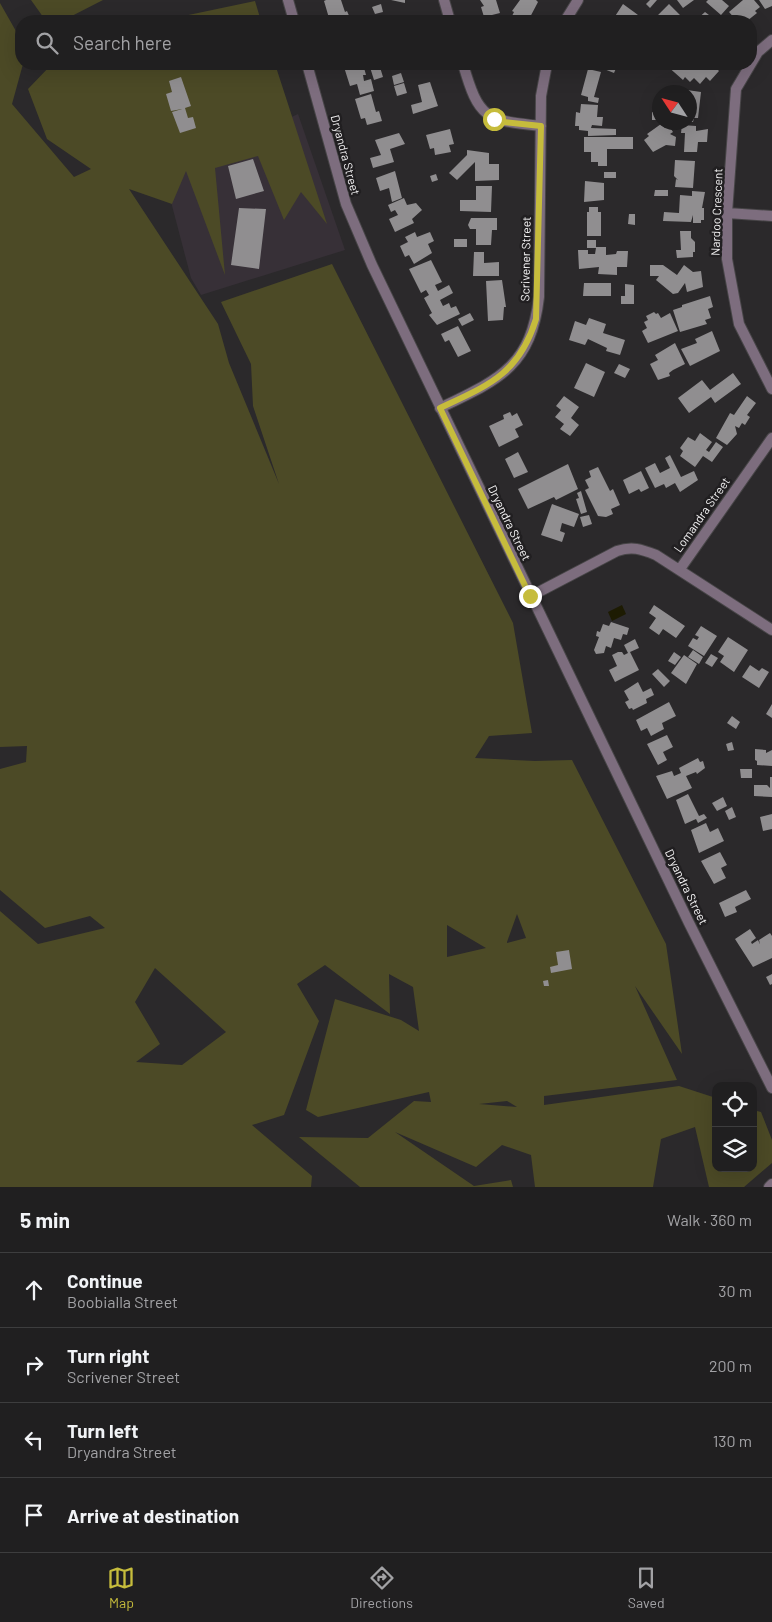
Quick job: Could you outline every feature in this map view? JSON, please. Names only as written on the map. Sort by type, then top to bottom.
[{"type":"street","points":[[288,0],[292,15]]},
{"type":"street","points":[[444,0],[448,15]]},
{"type":"street","points":[[569,15],[578,0]]},
{"type":"street","name":"Nardoo Crescent","points":[[757,54],[772,40]]},
{"type":"street","name":"Dryandra Street","points":[[308,70],[346,204],[372,266],[530,596],[772,1088]]},
{"type":"street","points":[[464,70],[476,104],[484,113],[504,122],[541,126]]},
{"type":"street","name":"Scrivener Street","points":[[440,408],[489,385],[519,358],[530,341],[536,319],[538,297],[541,96],[546,70]]},
{"type":"street","name":"Nardoo Crescent","points":[[747,70],[736,89],[727,213],[727,259],[739,324],[772,389]]},
{"type":"street","points":[[727,213],[772,216]]},
{"type":"street","name":"Lomandra Street","points":[[530,596],[617,550],[629,547],[641,548],[680,569],[772,438]]},
{"type":"street","points":[[680,569],[772,630]]},
{"type":"street","points":[[769,1187],[772,1184]]},
{"type":"shaded area","points":[[31,0],[103,0],[74,15],[42,15]]},
{"type":"shaded area","points":[[255,1],[259,15],[188,15]]},
{"type":"shaded area","points":[[0,3],[15,29],[15,70],[21,70],[12,104],[74,177],[91,169],[47,139],[28,89],[46,70],[277,70],[327,224],[301,192],[284,220],[258,156],[215,168],[225,275],[186,171],[172,204],[129,189],[218,324],[229,363],[279,484],[253,406],[251,364],[221,302],[332,264],[513,623],[532,733],[489,736],[475,758],[535,761],[572,760],[666,944],[682,1054],[635,986],[677,1080],[544,1096],[544,1105],[679,1086],[712,1097],[712,1172],[757,1172],[757,1111],[761,1112],[772,1140],[772,1163],[744,1187],[709,1187],[695,1127],[661,1139],[653,1187],[535,1187],[531,1155],[502,1145],[476,1167],[395,1132],[474,1186],[511,1180],[513,1187],[360,1187],[299,1137],[368,1138],[414,1101],[431,1102],[429,1092],[318,1117],[306,1110],[335,999],[401,1020],[419,1031],[413,987],[389,974],[390,1014],[325,965],[297,984],[319,1021],[284,1115],[252,1125],[312,1176],[311,1187],[0,1187],[0,911],[38,944],[105,928],[90,916],[45,928],[0,890],[0,769],[26,762],[27,746],[0,747]],"holes":[[[517,914],[526,938],[507,943]],[[447,925],[486,948],[447,957]],[[155,968],[226,1032],[182,1065],[136,1062],[160,1044],[135,1002]],[[507,1101],[517,1107],[479,1104]]]},
{"type":"shaded area","points":[[298,114],[345,250],[201,295],[191,278],[164,175]]},
{"type":"shaded area","points":[[622,605],[626,614],[612,621],[608,612]]},
{"type":"building","points":[[341,0],[345,12],[347,11],[349,15],[328,15],[324,1]]},
{"type":"building","points":[[391,0],[405,0],[405,3]]},
{"type":"building","points":[[480,0],[496,0],[500,13],[483,15],[481,7],[484,6]]},
{"type":"building","points":[[520,0],[536,0],[538,2],[531,15],[512,15],[514,12],[512,11]]},
{"type":"building","points":[[650,0],[657,0],[650,8],[646,4]]},
{"type":"building","points":[[677,0],[694,0],[683,8]]},
{"type":"building","points":[[708,0],[722,0],[729,6],[721,15],[706,2]]},
{"type":"building","points":[[743,0],[754,0],[760,7],[755,11],[757,13],[754,15],[732,15],[729,12]]},
{"type":"building","points":[[759,0],[772,0],[772,6],[765,9]]},
{"type":"building","points":[[381,4],[383,12],[375,14],[372,7]]},
{"type":"building","points":[[623,4],[638,15],[616,15]]},
{"type":"building","points":[[669,4],[680,15],[658,15]]},
{"type":"building","points":[[345,70],[365,70],[366,75],[363,75],[364,81],[371,79],[374,91],[360,95],[357,84],[350,86]]},
{"type":"building","points":[[371,70],[381,70],[383,77],[374,80]]},
{"type":"building","points":[[588,70],[601,72],[594,97],[599,98],[598,103],[588,101],[588,97],[581,95]]},
{"type":"building","points":[[672,70],[719,71],[710,81],[706,77],[700,84],[694,78],[690,82],[685,77],[683,80]]},
{"type":"building","points":[[401,73],[404,82],[394,85],[392,76]]},
{"type":"building","points":[[181,77],[191,106],[185,108],[188,118],[193,117],[196,128],[180,133],[172,112],[182,109],[171,111],[166,94],[172,92],[169,81]]},
{"type":"building","points":[[430,82],[438,106],[413,114],[411,105],[422,102],[418,85]]},
{"type":"building","points":[[404,83],[407,93],[397,96],[394,86]]},
{"type":"building","points":[[697,91],[701,92],[697,118]]},
{"type":"building","points":[[371,94],[376,112],[379,111],[382,121],[367,125],[365,118],[361,119],[355,99]]},
{"type":"building","points":[[581,104],[598,105],[597,117],[603,117],[602,126],[592,125],[591,128],[616,129],[616,135],[588,136],[588,131],[579,130],[579,126],[575,126],[576,112],[580,113]]},
{"type":"building","points":[[450,129],[454,144],[449,145],[451,152],[435,155],[434,148],[430,149],[426,135]]},
{"type":"building","points":[[708,129],[707,142],[698,142],[697,152],[684,152],[685,133],[681,133],[681,130],[696,131]]},
{"type":"building","points":[[653,130],[672,130],[673,132],[670,134],[676,137],[675,146],[666,145],[653,152],[644,140],[649,136],[647,134]]},
{"type":"building","points":[[399,133],[405,144],[390,149],[394,162],[373,168],[370,158],[381,155],[375,140]]},
{"type":"building","points":[[584,137],[633,137],[633,149],[607,149],[607,166],[598,166],[598,162],[591,162],[591,152],[584,152]]},
{"type":"building","points":[[467,150],[489,153],[489,164],[499,164],[499,180],[475,181],[475,162],[457,180],[449,173],[467,155]]},
{"type":"building","points":[[253,159],[264,191],[236,199],[228,166]]},
{"type":"building","points":[[675,160],[695,161],[693,188],[675,187],[676,179],[678,180],[674,176]]},
{"type":"building","points":[[395,171],[402,198],[392,202],[389,188],[380,191],[376,178]]},
{"type":"building","points":[[604,172],[616,172],[616,178],[604,178]]},
{"type":"building","points":[[436,174],[438,180],[432,182],[430,176]]},
{"type":"building","points":[[585,181],[604,183],[604,200],[584,202]]},
{"type":"building","points":[[476,186],[492,186],[491,212],[460,211],[460,200],[476,200]]},
{"type":"building","points":[[655,190],[668,190],[668,196],[654,196]]},
{"type":"building","points":[[692,191],[705,192],[702,208],[704,208],[704,220],[701,220],[701,223],[693,223],[693,215],[691,222],[663,221],[664,212],[679,213],[680,195],[692,196]]},
{"type":"building","points":[[404,198],[407,205],[416,203],[422,210],[412,219],[414,223],[395,232],[389,219],[398,215],[395,210],[391,212],[388,205]]},
{"type":"building","points":[[589,207],[598,207],[598,212],[601,212],[601,236],[587,236],[587,212],[589,212]]},
{"type":"building","points":[[239,208],[266,209],[259,269],[231,265]]},
{"type":"building","points":[[629,214],[635,214],[635,225],[628,224]]},
{"type":"building","points":[[471,218],[497,218],[497,230],[492,230],[491,245],[476,245],[476,229],[470,229],[468,225]]},
{"type":"building","points":[[680,231],[691,231],[691,238],[695,242],[693,257],[677,258],[676,250],[681,250]]},
{"type":"building","points":[[415,232],[417,237],[430,232],[434,241],[428,244],[432,253],[414,264],[409,255],[405,257],[400,246],[408,242],[405,237]]},
{"type":"building","points":[[454,239],[467,239],[467,247],[454,247]]},
{"type":"building","points":[[587,240],[596,240],[596,247],[606,247],[606,255],[616,254],[617,251],[628,251],[627,267],[617,267],[617,275],[598,274],[599,267],[579,269],[578,250],[588,250],[588,254],[595,254],[596,248],[587,248]]},
{"type":"building","points":[[474,252],[484,252],[484,263],[499,262],[499,276],[473,276]]},
{"type":"building","points":[[431,260],[442,282],[435,285],[438,291],[449,285],[453,293],[440,300],[443,306],[449,303],[451,308],[456,306],[460,314],[437,325],[429,315],[432,313],[424,298],[429,295],[426,290],[421,293],[409,269]]},
{"type":"building","points":[[650,265],[663,265],[677,275],[684,265],[693,272],[701,271],[703,287],[687,292],[685,283],[678,293],[673,294],[656,280],[659,276],[650,276]]},
{"type":"building","points":[[502,280],[506,307],[504,307],[503,320],[488,321],[486,281]]},
{"type":"building","points":[[584,283],[611,283],[611,296],[583,296]]},
{"type":"building","points":[[625,284],[634,285],[634,304],[621,304],[621,296],[625,296]]},
{"type":"building","points":[[710,296],[713,307],[708,309],[711,318],[705,320],[707,324],[680,332],[673,310]]},
{"type":"building","points":[[654,312],[658,313],[661,318],[670,313],[678,331],[648,343],[642,331],[647,328],[644,322],[648,320],[646,316]]},
{"type":"building","points":[[470,313],[474,320],[462,326],[458,319]]},
{"type":"building","points":[[589,318],[606,324],[603,333],[625,340],[620,355],[606,351],[607,348],[588,339],[585,345],[569,340],[575,321],[586,325]]},
{"type":"building","points":[[458,326],[471,351],[458,357],[449,340],[445,342],[441,334]]},
{"type":"building","points":[[712,331],[720,351],[690,366],[681,349],[697,343],[695,339]]},
{"type":"building","points":[[675,343],[685,364],[669,373],[670,376],[658,380],[650,364],[658,360],[655,355]]},
{"type":"building","points":[[586,363],[605,372],[594,397],[574,388]]},
{"type":"building","points":[[619,364],[630,369],[625,378],[614,373]]},
{"type":"building","points":[[733,373],[741,384],[715,403],[711,397],[689,413],[678,398],[702,380],[710,390]]},
{"type":"building","points":[[564,396],[579,407],[571,418],[579,425],[570,436],[560,429],[564,424],[555,417],[561,410],[556,406]]},
{"type":"building","points":[[747,396],[756,403],[747,415],[750,417],[745,425],[742,423],[739,428],[735,426],[737,434],[727,445],[716,438],[730,413],[734,415]]},
{"type":"building","points":[[510,412],[512,416],[517,413],[523,425],[515,429],[519,437],[499,447],[489,426],[504,419],[503,415]]},
{"type":"building","points":[[700,433],[712,442],[706,450],[709,452],[716,442],[723,447],[712,462],[703,456],[695,467],[680,456],[683,451],[680,448],[688,437],[695,441]]},
{"type":"building","points":[[518,452],[528,472],[514,478],[505,459]]},
{"type":"building","points":[[670,455],[681,477],[694,471],[698,480],[680,492],[675,483],[666,488],[664,484],[655,488],[645,468],[655,463],[660,473],[670,468],[665,458]]},
{"type":"building","points":[[568,464],[578,489],[556,500],[554,497],[528,509],[518,489]]},
{"type":"building","points":[[598,467],[610,491],[613,489],[620,505],[611,509],[613,514],[606,517],[598,516],[585,490],[589,488],[585,480],[591,477],[589,471]]},
{"type":"building","points":[[641,471],[649,488],[641,492],[639,489],[629,494],[623,480]]},
{"type":"building","points":[[581,491],[587,512],[581,514],[576,499],[579,498],[577,493]]},
{"type":"building","points":[[552,504],[579,514],[574,527],[562,523],[560,531],[565,533],[562,542],[541,535]]},
{"type":"building","points":[[589,515],[592,524],[583,527],[580,517]]},
{"type":"building","points":[[654,605],[685,626],[676,638],[663,629],[659,635],[649,628],[656,618],[649,613]]},
{"type":"building","points":[[611,622],[629,628],[627,635],[623,634],[621,640],[614,638],[611,648],[606,646],[604,653],[596,654],[594,650],[599,637],[596,636],[597,631],[600,632],[603,624],[609,626]]},
{"type":"building","points":[[701,626],[717,636],[704,656],[688,646],[693,638],[697,640],[699,637],[695,635]]},
{"type":"building","points":[[728,637],[748,650],[734,672],[720,662],[724,656],[718,652]]},
{"type":"building","points":[[635,639],[639,648],[630,652],[639,670],[615,682],[609,670],[617,666],[612,655],[618,652],[622,652],[624,655],[628,653],[624,645]]},
{"type":"building","points":[[693,650],[703,657],[699,664],[688,657]]},
{"type":"building","points":[[674,652],[681,657],[675,665],[668,661]]},
{"type":"building","points":[[711,654],[718,658],[712,667],[705,663]]},
{"type":"building","points":[[684,655],[697,664],[686,684],[671,673]]},
{"type":"building","points":[[750,665],[759,671],[762,668],[769,672],[759,688],[742,677]]},
{"type":"building","points":[[658,669],[670,681],[664,687],[652,674]]},
{"type":"building","points":[[638,682],[643,692],[651,688],[654,695],[646,699],[647,703],[633,710],[632,708],[629,709],[625,702],[629,700],[624,691]]},
{"type":"building","points":[[669,702],[676,716],[662,723],[664,729],[651,736],[647,728],[641,731],[636,720]]},
{"type":"building","points":[[772,704],[772,718],[766,714]]},
{"type":"building","points":[[732,716],[740,722],[736,729],[727,723]]},
{"type":"building","points":[[667,735],[673,747],[663,752],[667,760],[658,765],[647,744]]},
{"type":"building","points":[[732,742],[734,750],[728,751],[726,744]]},
{"type":"building","points":[[755,749],[766,750],[766,753],[772,750],[772,766],[757,765]]},
{"type":"building","points":[[698,758],[700,762],[703,761],[705,768],[697,774],[696,772],[686,776],[692,788],[667,799],[656,776],[672,771],[674,776],[681,773],[679,768]]},
{"type":"building","points":[[740,769],[752,769],[752,778],[741,778]]},
{"type":"building","points":[[770,777],[772,777],[772,797],[754,796],[754,785],[767,785],[770,788]]},
{"type":"building","points":[[688,794],[699,816],[704,814],[707,818],[698,823],[696,819],[685,824],[676,800]]},
{"type":"building","points":[[723,797],[727,806],[717,811],[712,803]]},
{"type":"building","points":[[732,807],[736,817],[729,820],[725,811]]},
{"type":"building","points":[[772,814],[772,829],[763,831],[760,817]]},
{"type":"building","points":[[706,823],[710,832],[718,828],[724,841],[699,853],[691,830]]},
{"type":"building","points":[[720,852],[727,865],[721,868],[726,878],[714,884],[701,861]]},
{"type":"building","points":[[746,890],[751,899],[735,907],[737,912],[725,917],[719,903]]},
{"type":"building","points":[[750,929],[756,938],[751,942],[752,944],[758,940],[760,944],[759,940],[770,933],[772,936],[772,958],[753,967],[735,939]]},
{"type":"building","points":[[569,950],[572,969],[551,973],[550,967],[558,965],[556,952]]},
{"type":"building","points":[[772,974],[772,984],[770,985],[766,977]]},
{"type":"building","points":[[548,980],[549,986],[544,986],[543,981]]},
{"type":"route","points":[[494,119],[541,126],[536,319],[530,341],[519,358],[504,373],[489,385],[440,408],[530,596]]}]
